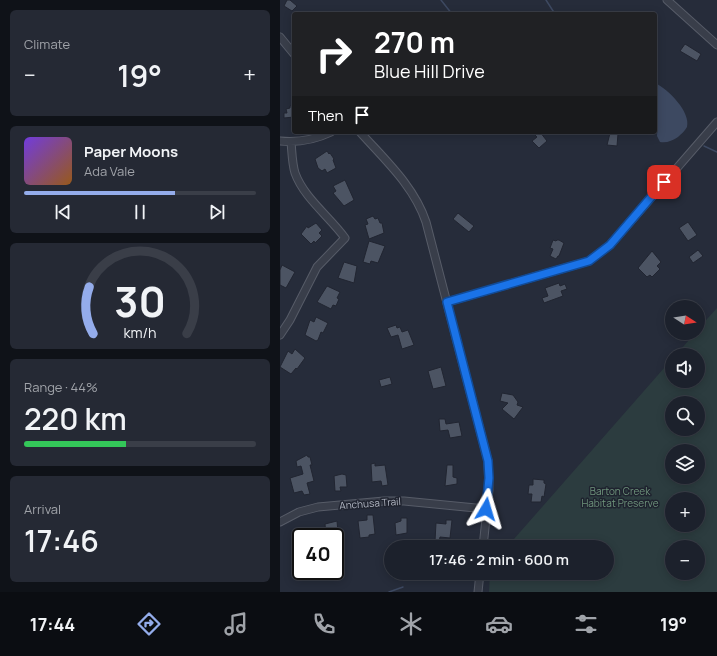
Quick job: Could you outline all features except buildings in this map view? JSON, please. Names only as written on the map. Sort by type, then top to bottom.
[{"type":"street","points":[[667,0],[717,45]]},
{"type":"street","points":[[280,37],[292,52]]},
{"type":"street","points":[[447,302],[589,261],[610,245],[717,122]]},
{"type":"street","points":[[280,141],[291,142],[310,140],[326,134]]},
{"type":"street","points":[[362,134],[406,184],[417,201],[428,229],[488,461],[489,478],[484,540]]},
{"type":"street","points":[[280,335],[290,320],[317,267],[345,238],[305,191],[297,178],[293,166],[291,142]]},
{"type":"street","name":"Anchusa Trail","points":[[280,522],[299,512],[318,507],[384,501],[404,501],[486,509]]},
{"type":"street","points":[[478,592],[479,580]]},
{"type":"green space","name":"Barton Creek Habitat Preserve","points":[[717,308],[717,592],[489,592],[490,580],[614,580],[614,540],[513,540],[665,367],[665,388],[705,388],[705,348],[682,348],[689,340],[705,340],[705,321]]},
{"type":"water","points":[[657,84],[666,90],[682,108],[686,115],[687,127],[672,141],[660,142],[657,136]]},
{"type":"waterway","points":[[441,0],[450,12]]},
{"type":"waterway","points":[[546,0],[554,12]]},
{"type":"waterway","points":[[704,146],[717,152]]},
{"type":"waterway","points":[[389,592],[403,587]]},
{"type":"route","points":[[486,509],[489,490],[488,461],[447,302],[589,261],[610,245],[664,182]]}]
